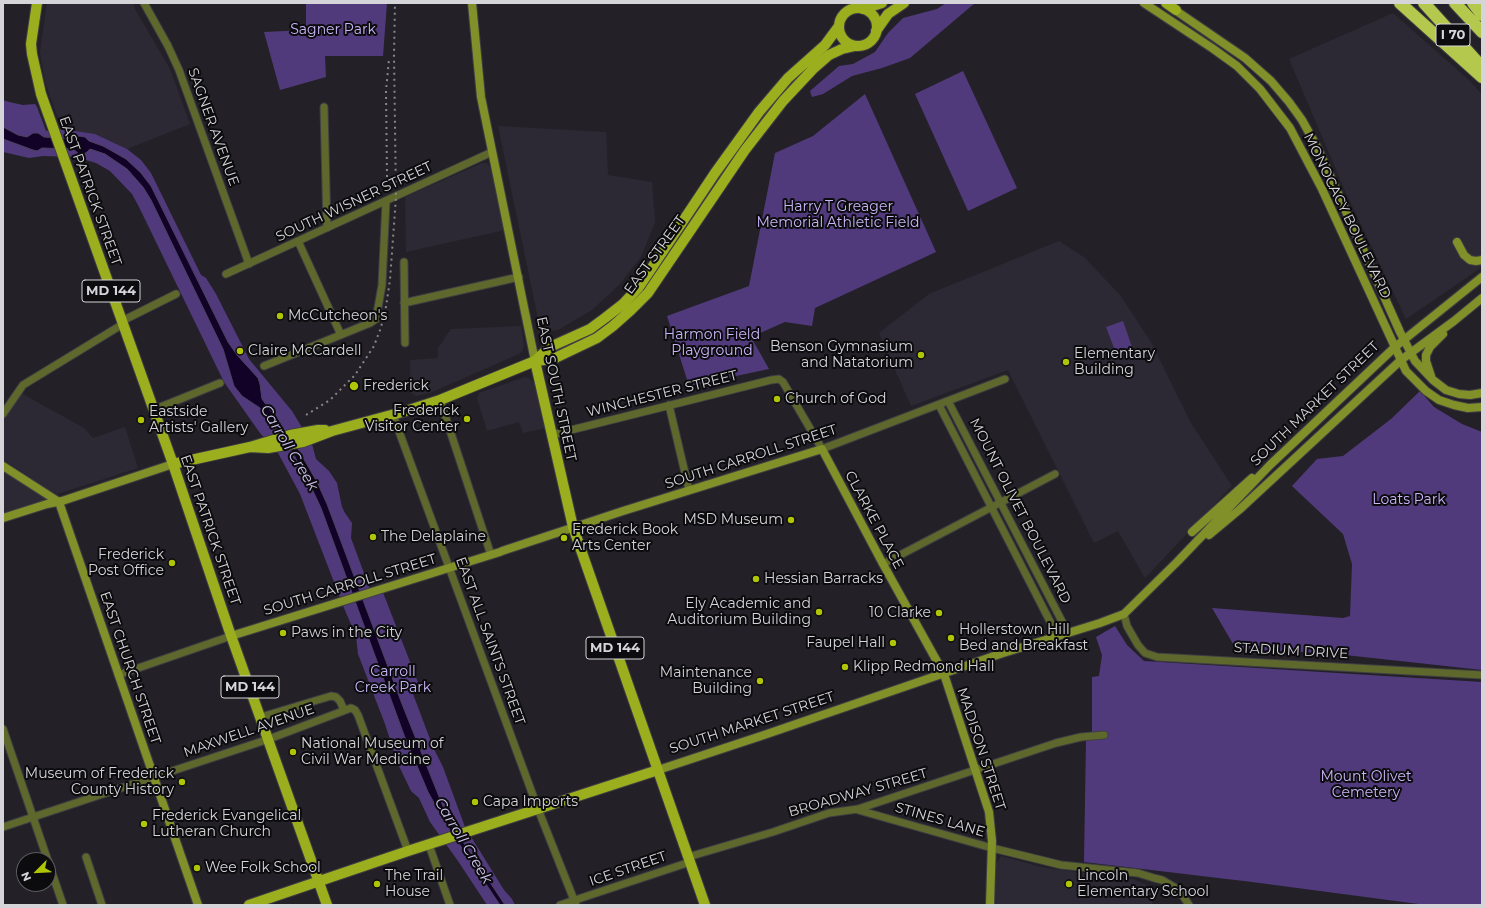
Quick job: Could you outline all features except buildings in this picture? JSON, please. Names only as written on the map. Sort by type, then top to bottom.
[{"type":"highway","points":[[1400,3],[1482,76]]},
{"type":"highway","name":"I 70","points":[[1424,3],[1482,67]]},
{"type":"highway","name":"I 70","points":[[1455,3],[1482,32]]},
{"type":"highway","points":[[1473,3],[1482,16]]},
{"type":"main road","name":"EAST PATRICK STREET","points":[[36,3],[32,54],[40,94],[173,464],[231,636],[319,882]]},
{"type":"main road","name":"EAST SOUTH STREET","points":[[472,3],[479,80],[492,152],[519,277],[535,361],[573,527],[658,770]]},
{"type":"main road","points":[[863,9],[882,3]]},
{"type":"main road","points":[[876,31],[888,14],[904,3]]},
{"type":"main road","name":"MONOCACY BOULEVARD","points":[[1144,3],[1237,66],[1260,89],[1290,128],[1322,189],[1406,371],[1426,391],[1440,400],[1468,408],[1482,407]]},
{"type":"main road","points":[[1165,3],[1176,10]]},
{"type":"main road","points":[[857,8],[863,9],[873,16],[876,24],[876,31],[874,38],[865,45],[855,46],[844,40],[840,34],[839,26],[843,15],[849,10],[857,8]]},
{"type":"main road","name":"MONOCACY BOULEVARD","points":[[1176,10],[1245,58],[1271,81],[1302,120],[1318,149],[1415,361],[1433,380],[1446,390],[1459,394],[1470,395],[1482,393]]},
{"type":"main road","name":"EAST STREET","points":[[535,361],[550,347],[590,328],[605,318],[623,304],[639,287],[715,173],[759,112],[788,78],[825,45],[839,26]]},
{"type":"main road","name":"EAST STREET","points":[[535,361],[553,359],[578,348],[608,330],[631,310],[648,293],[660,277],[745,150],[783,101],[813,69],[829,55],[855,46]]},
{"type":"main road","points":[[1322,189],[1336,206],[1346,209]]},
{"type":"main road","points":[[1457,242],[1464,255],[1470,260],[1482,260]]},
{"type":"main road","name":"SOUTH MARKET STREET","points":[[249,905],[408,851],[764,735],[1124,614],[1177,562],[1270,465],[1395,347],[1482,277]]},
{"type":"main road","name":"SOUTH MARKET STREET","points":[[1177,562],[1239,510],[1400,360],[1454,321],[1482,298]]},
{"type":"main road","points":[[1433,380],[1426,361],[1426,355],[1430,347],[1454,321]]},
{"type":"main road","points":[[3,518],[47,504],[59,502],[173,464],[250,447],[268,448],[318,430],[332,431],[393,415],[440,400],[535,361]]},
{"type":"main road","name":"SOUTH CARROLL STREET","points":[[231,636],[501,552],[573,527],[822,449]]},
{"type":"main road","name":"CLARKE PLACE","points":[[822,449],[944,674]]},
{"type":"main road","points":[[1192,532],[1246,482],[1270,465]]},
{"type":"main road","points":[[3,466],[59,502]]},
{"type":"main road","name":"EAST CHURCH STREET","points":[[59,502],[198,905]]},
{"type":"main road","name":"MADISON STREET","points":[[944,674],[989,812],[992,848],[990,905]]},
{"type":"main road","name":"MD 144","points":[[658,770],[705,905]]},
{"type":"main road","name":"MD 144","points":[[319,882],[327,905]]},
{"type":"street","name":"SAGNER AVENUE","points":[[144,3],[168,46],[179,70],[249,264]]},
{"type":"street","points":[[324,107],[327,228]]},
{"type":"street","name":"SOUTH WISNER STREET","points":[[226,274],[492,152]]},
{"type":"street","points":[[264,366],[341,335],[376,319],[382,285],[386,201]]},
{"type":"street","points":[[298,241],[341,335]]},
{"type":"street","points":[[404,262],[405,343]]},
{"type":"street","points":[[404,303],[519,277]]},
{"type":"street","points":[[3,414],[23,385],[122,323],[176,294]]},
{"type":"street","name":"WINCHESTER STREET","points":[[551,434],[779,379]]},
{"type":"street","name":"CLARKE PLACE","points":[[779,379],[783,382],[822,449]]},
{"type":"street","name":"SOUTH CARROLL STREET","points":[[822,449],[1005,379]]},
{"type":"street","points":[[153,410],[220,383]]},
{"type":"street","points":[[440,400],[491,555]]},
{"type":"street","name":"MOUNT OLIVET BOULEVARD","points":[[948,401],[1068,633]]},
{"type":"street","points":[[670,405],[689,490]]},
{"type":"street","name":"MOUNT OLIVET BOULEVARD","points":[[939,405],[1058,636]]},
{"type":"street","name":"EAST ALL SAINTS STREET","points":[[393,415],[538,809],[575,903]]},
{"type":"street","points":[[883,564],[1055,474]]},
{"type":"street","name":"STADIUM DRIVE","points":[[1124,614],[1127,626],[1138,645],[1145,653],[1157,658],[1482,675]]},
{"type":"street","points":[[118,675],[231,636]]},
{"type":"street","points":[[261,717],[331,696],[336,697],[340,701],[344,710],[351,708],[355,710],[408,851]]},
{"type":"street","name":"MAXWELL AVENUE","points":[[3,827],[269,739],[344,710]]},
{"type":"street","points":[[3,729],[64,905]]},
{"type":"street","name":"BROADWAY STREET","points":[[689,859],[829,813],[858,810],[1056,743],[1080,737],[1104,735]]},
{"type":"street","name":"STINES LANE","points":[[858,810],[992,848],[1062,865],[1138,874],[1162,880],[1174,887],[1189,905]]},
{"type":"street","points":[[429,845],[450,905]]},
{"type":"street","points":[[86,857],[102,905]]},
{"type":"street","name":"ICE STREET","points":[[560,905],[575,903],[689,859]]},
{"type":"shaded area","points":[[47,3],[133,3],[170,69],[190,124],[127,149],[95,134],[62,129],[45,82],[40,52]]},
{"type":"shaded area","points":[[1393,13],[1470,81],[1482,95],[1482,267],[1406,319],[1346,193],[1289,59]]},
{"type":"shaded area","points":[[498,126],[606,132],[608,175],[652,182],[655,223],[641,257],[619,285],[592,310],[558,330],[541,333]]},
{"type":"shaded area","points":[[3,127],[18,135],[27,137],[33,133],[38,133],[44,137],[75,139],[79,136],[85,137],[89,141],[103,146],[126,159],[141,173],[151,186],[228,342],[237,355],[258,378],[262,399],[298,449],[317,482],[327,504],[402,704],[442,804],[453,827],[505,905],[500,905],[446,824],[428,792],[404,735],[321,508],[314,493],[294,455],[278,430],[260,408],[242,396],[234,386],[223,349],[151,200],[143,187],[127,169],[105,154],[90,149],[86,153],[81,154],[73,149],[42,148],[37,151],[33,150],[3,139]]},
{"type":"shaded area","points":[[482,163],[487,163],[491,169],[505,230],[406,252],[405,197]]},
{"type":"shaded area","points":[[1059,241],[1085,258],[1120,295],[1151,342],[1191,423],[1232,486],[1145,578],[1118,531],[1094,543],[1008,370],[911,406],[879,333],[929,294]]},
{"type":"shaded area","points":[[521,326],[524,346],[523,350],[519,354],[430,393],[416,396],[411,393],[410,360],[438,358],[438,348],[451,329]]},
{"type":"shaded area","points":[[525,377],[530,379],[535,384],[545,428],[523,433],[519,422],[487,431],[477,398],[479,393]]},
{"type":"shaded area","points":[[21,393],[84,428],[93,438],[125,427],[138,468],[58,494],[51,491],[3,459],[3,420]]},
{"type":"shaded area","points":[[3,466],[59,502],[3,518]]},
{"type":"shaded area","name":"Lincoln Elementary School","points":[[1001,856],[1045,868],[1133,879],[1153,888],[1152,905],[995,905],[996,864]]},
{"type":"green space","name":"Sagner Park","points":[[306,3],[387,3],[383,56],[325,56],[326,77],[280,90],[264,32],[306,30]]},
{"type":"green space","points":[[946,3],[975,3],[910,58],[882,68],[852,76],[823,94],[812,97],[810,91],[839,66],[853,64],[875,52],[888,33],[903,18],[937,9]]},
{"type":"green space","points":[[963,71],[1017,188],[968,211],[915,94]]},
{"type":"green space","name":"Harry T Greager Memorial Athletic Field","points":[[865,94],[936,252],[815,308],[812,326],[785,322],[751,337],[769,369],[689,386],[667,316],[749,286],[775,153],[813,136]]},
{"type":"green space","name":"Carroll Creek Park","points":[[3,100],[23,105],[35,104],[46,131],[62,129],[95,134],[127,149],[141,160],[151,173],[201,275],[206,278],[216,294],[249,359],[292,411],[312,444],[316,459],[329,471],[337,483],[342,507],[352,523],[351,538],[371,592],[382,590],[421,690],[413,694],[433,747],[443,767],[465,827],[515,905],[487,905],[430,822],[419,798],[411,791],[398,764],[385,724],[358,654],[356,636],[300,494],[278,453],[260,433],[224,382],[132,194],[110,171],[96,163],[76,157],[43,156],[29,158],[3,152]]},
{"type":"green space","points":[[1123,321],[1132,347],[1116,353],[1106,327]]},
{"type":"green space","name":"Loats Park","points":[[1420,391],[1434,407],[1462,424],[1482,432],[1482,670],[1327,653],[1236,649],[1212,608],[1343,618],[1350,616],[1352,564],[1343,534],[1292,486],[1317,459],[1343,456],[1391,419]]},
{"type":"green space","name":"Mount Olivet Cemetery","points":[[1115,626],[1127,645],[1144,661],[1482,682],[1482,905],[1426,905],[1084,862],[1086,740],[1092,736],[1092,677],[1099,676],[1102,655],[1096,637]]},
{"type":"railway","points":[[306,415],[330,400],[355,375],[374,346],[385,313],[390,280],[396,197],[394,56],[395,3]]},
{"type":"railway","points":[[387,177],[386,91],[389,59]]},
{"type":"place","name":"McCutcheon's","points":[[280,316]]},
{"type":"place","name":"Claire McCardell","points":[[240,351]]},
{"type":"place","name":"Benson Gymnasium and Natatorium","points":[[921,355]]},
{"type":"place","name":"Elementary Building","points":[[1066,362]]},
{"type":"place","name":"Frederick","points":[[354,386]]},
{"type":"place","name":"Church of God","points":[[777,399]]},
{"type":"place","name":"Frederick Visitor Center","points":[[467,419]]},
{"type":"place","name":"Eastside Artists' Gallery","points":[[141,420]]},
{"type":"place","name":"MSD Museum","points":[[791,520]]},
{"type":"place","name":"The Delaplaine","points":[[373,537]]},
{"type":"place","name":"Frederick Book Arts Center","points":[[564,538]]},
{"type":"place","name":"Frederick Post Office","points":[[172,563]]},
{"type":"place","name":"Hessian Barracks","points":[[756,579]]},
{"type":"place","name":"Ely Academic and Auditorium Building","points":[[819,612]]},
{"type":"place","name":"10 Clarke","points":[[939,613]]},
{"type":"place","name":"Paws in the City","points":[[283,633]]},
{"type":"place","name":"Hollerstown Hill Bed and Breakfast","points":[[951,638]]},
{"type":"place","name":"Faupel Hall","points":[[893,643]]},
{"type":"place","name":"Klipp Redmond Hall","points":[[845,667]]},
{"type":"place","name":"Maintenance Building","points":[[760,681]]},
{"type":"place","name":"National Museum of Civil War Medicine","points":[[293,752]]},
{"type":"place","name":"Museum of Frederick County History","points":[[182,782]]},
{"type":"place","name":"Capa Imports","points":[[475,802]]},
{"type":"place","name":"Frederick Evangelical Lutheran Church","points":[[144,824]]},
{"type":"place","name":"Wee Folk School","points":[[197,868]]},
{"type":"place","name":"The Trail House","points":[[377,884]]},
{"type":"place","name":"Lincoln Elementary School","points":[[1069,884]]},
{"type":"park label","name":"Harmon Field Playground","points":[[712,344]]},
{"type":"water label","name":"Carroll Creek","points":[[289,448]]},
{"type":"water label","name":"Carroll Creek","points":[[463,841]]}]
